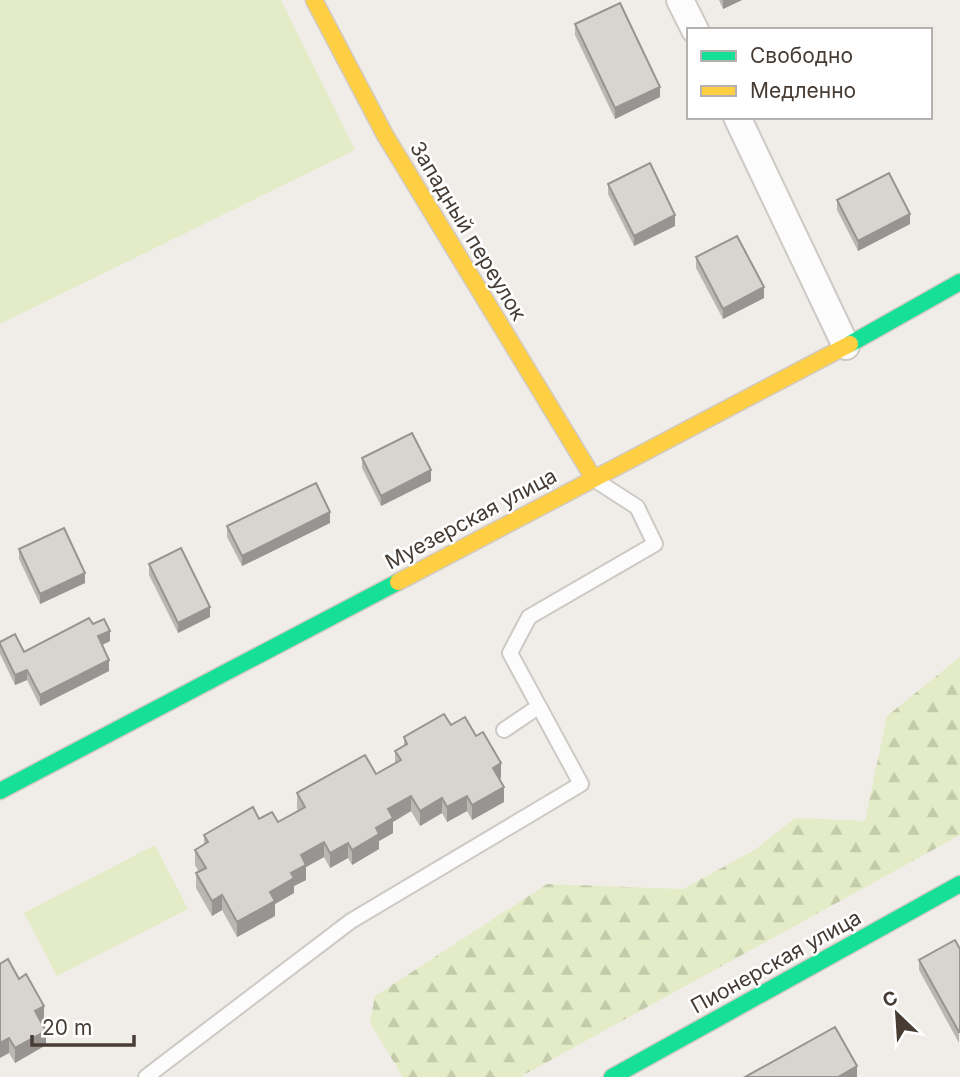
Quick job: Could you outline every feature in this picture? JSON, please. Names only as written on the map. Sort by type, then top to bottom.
[{"type":"main road","name":"Западный переулок","points":[[314,0],[385,135],[594,479]]},
{"type":"main road","name":"Муезерская улица","points":[[0,791],[846,346],[960,282]]},
{"type":"main road","name":"Пионерская улица","points":[[612,1077],[960,884]]},
{"type":"street","points":[[680,0],[694,28]]},
{"type":"street","points":[[738,119],[846,346]]},
{"type":"lane","points":[[146,1077],[351,921],[581,784],[510,653],[528,617],[655,544],[637,507],[594,479]]},
{"type":"lane","points":[[503,730],[538,707]]},
{"type":"green space","points":[[0,0],[281,0],[355,150],[0,324]]},
{"type":"green space","points":[[960,657],[960,835],[520,1077],[403,1077],[370,1023],[375,996],[547,884],[683,889],[756,849],[795,818],[865,821],[887,716]]},
{"type":"green space","points":[[155,845],[188,909],[57,976],[24,913]]},
{"type":"building","points":[[620,3],[660,87],[615,108],[575,24]]},
{"type":"building","points":[[650,163],[675,215],[634,236],[608,184]]},
{"type":"building","points":[[889,173],[910,214],[858,241],[837,200]]},
{"type":"building","points":[[737,236],[764,287],[723,309],[696,257]]},
{"type":"building","points":[[412,433],[431,470],[381,496],[362,458]]},
{"type":"building","points":[[316,483],[330,512],[242,556],[227,526]]},
{"type":"building","points":[[64,528],[85,573],[40,594],[19,549]]},
{"type":"building","points":[[181,548],[210,607],[178,623],[149,564]]},
{"type":"building","points":[[89,618],[93,624],[104,619],[110,631],[98,636],[109,660],[40,695],[27,670],[15,675],[0,642],[15,634],[24,652]]},
{"type":"building","points":[[444,714],[451,725],[465,717],[476,736],[483,732],[501,763],[493,768],[504,787],[472,805],[467,796],[447,807],[442,798],[420,811],[411,796],[388,809],[393,818],[376,828],[379,834],[352,850],[348,843],[330,853],[324,842],[301,855],[306,865],[291,873],[294,878],[270,892],[275,901],[237,922],[222,895],[212,901],[196,873],[206,868],[195,850],[208,842],[204,835],[253,807],[259,819],[272,812],[278,822],[305,807],[297,793],[365,755],[376,774],[401,760],[395,751],[407,744],[404,737]]},
{"type":"building","points":[[955,940],[960,949],[960,1032],[919,960]]},
{"type":"building","points":[[8,959],[19,979],[26,974],[44,1006],[35,1011],[46,1031],[15,1048],[9,1038],[0,1043],[0,964]]},
{"type":"building","points":[[835,1027],[857,1066],[838,1077],[745,1077]]},
{"type":"traffic: fast","points":[[850,344],[960,282]]},
{"type":"traffic: fast","points":[[0,791],[398,582]]},
{"type":"traffic: fast","points":[[612,1077],[960,884]]},
{"type":"traffic: slow","points":[[314,0],[385,135],[594,479]]},
{"type":"traffic: slow","points":[[398,582],[850,344]]}]
